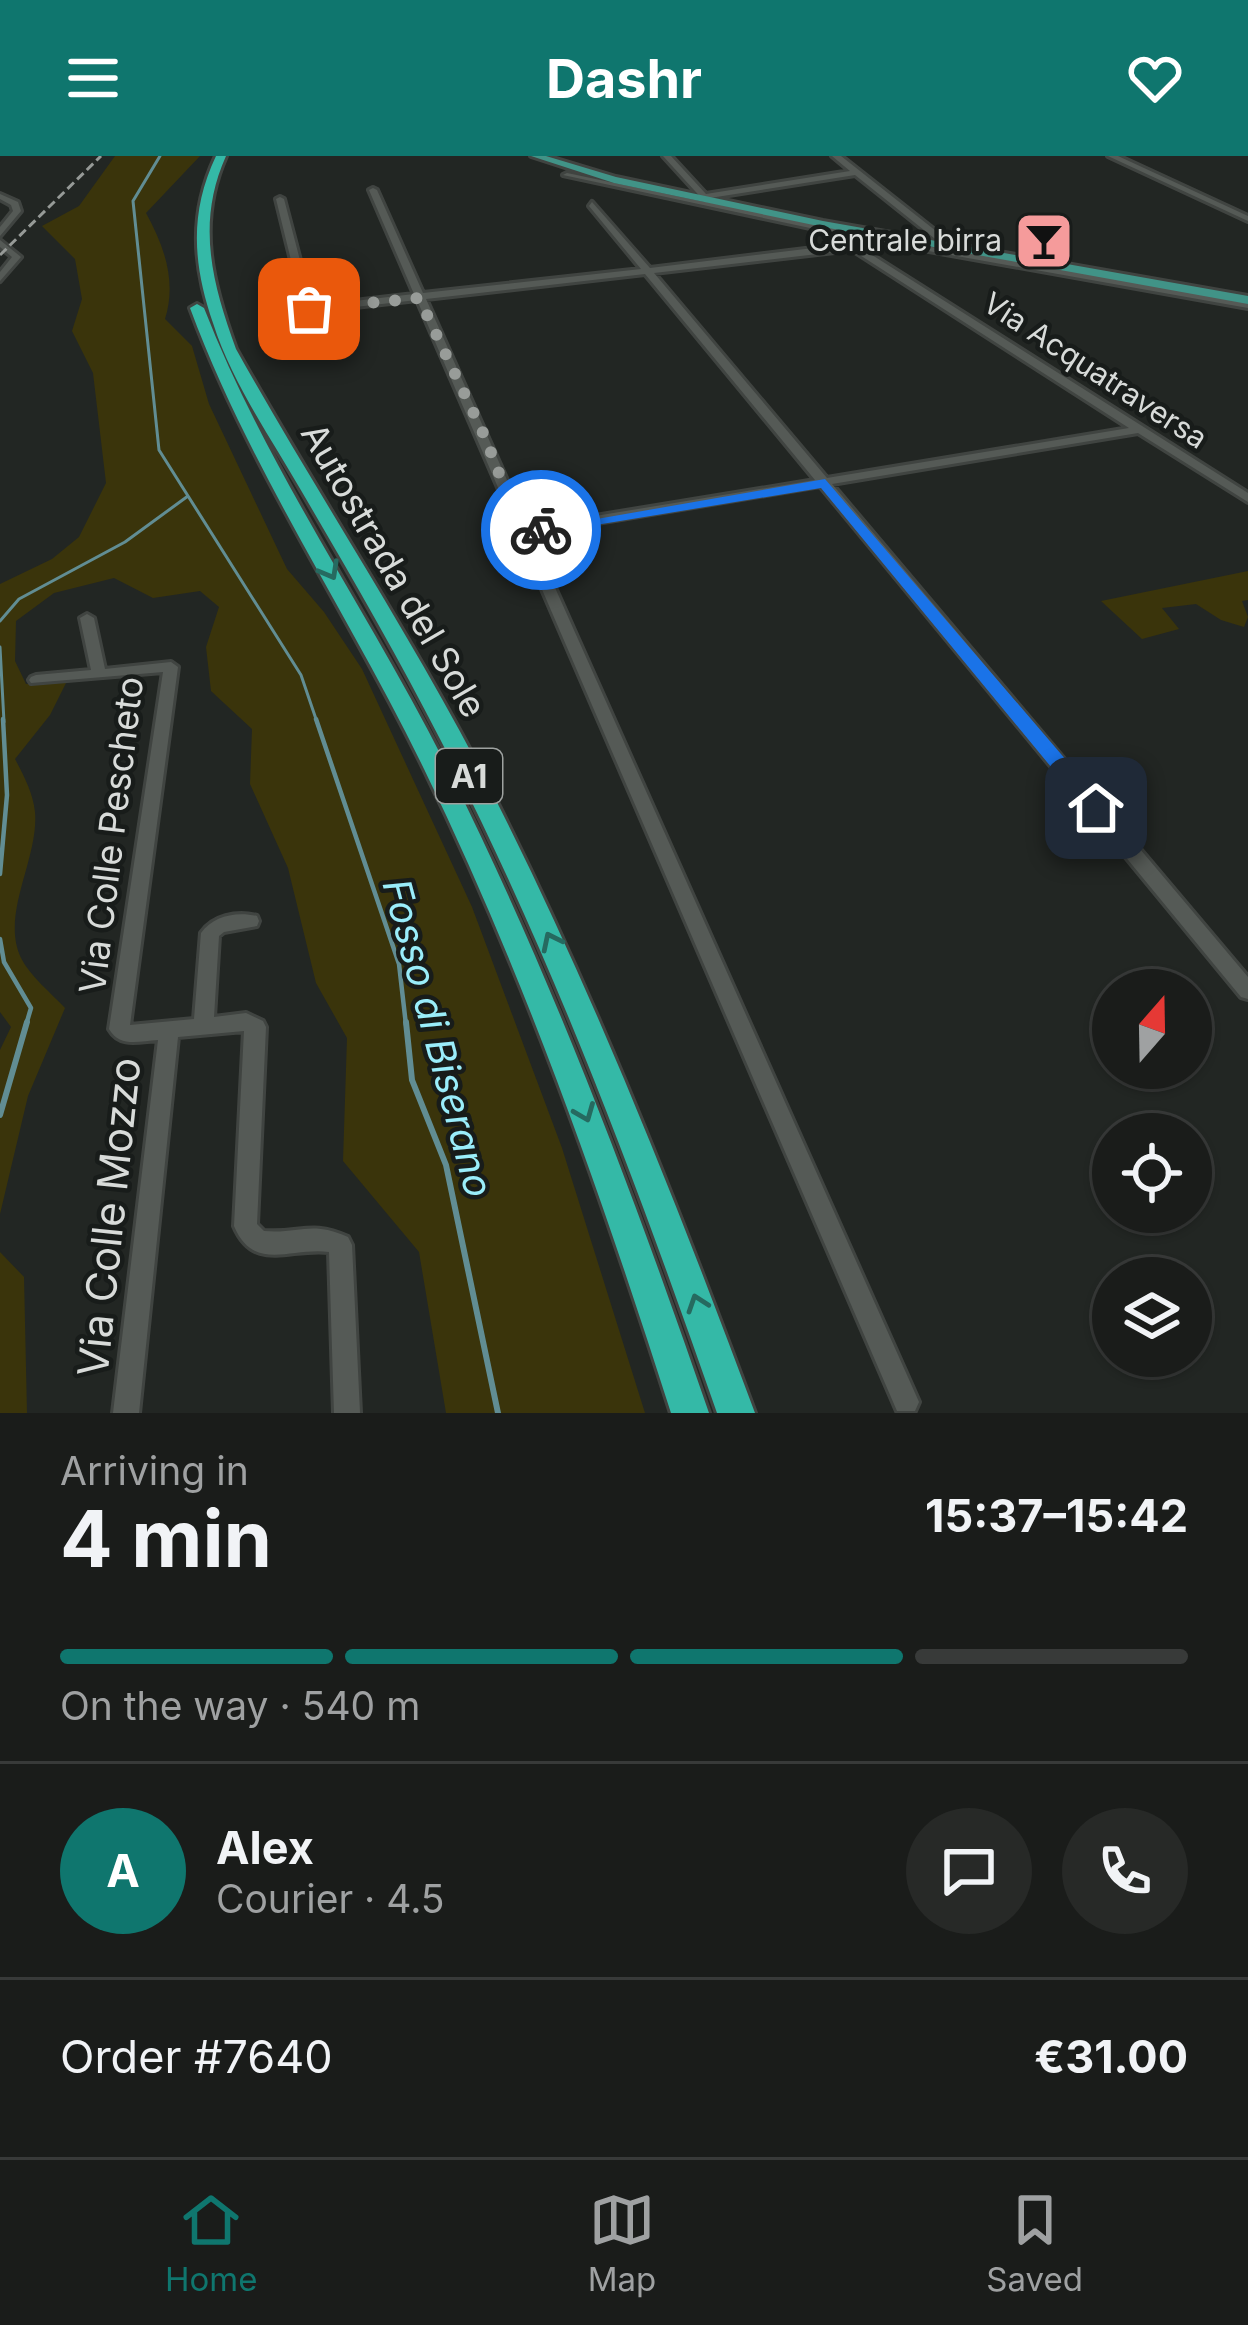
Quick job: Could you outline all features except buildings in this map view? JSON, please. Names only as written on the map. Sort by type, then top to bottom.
[{"type":"highway","name":"Autostrada del Sole","points":[[210,156],[190,205],[184,247],[191,291],[212,350],[396,688],[526,962],[627,1220],[690,1413]]},
{"type":"highway","name":"Autostrada del Sole","points":[[221,156],[205,196],[200,246],[207,290],[229,349],[421,680],[558,954],[664,1210],[736,1413]]},
{"type":"main road","points":[[536,156],[590,175],[895,240],[1248,302]]},
{"type":"street","points":[[668,156],[706,198],[856,172]]},
{"type":"street","points":[[836,156],[952,248]]},
{"type":"street","points":[[1112,156],[1248,219]]},
{"type":"street","points":[[567,176],[1248,302]]},
{"type":"street","points":[[373,190],[906,1402]]},
{"type":"street","points":[[0,196],[14,203],[17,211],[0,233]]},
{"type":"street","points":[[280,200],[307,308],[895,240]]},
{"type":"street","points":[[592,204],[1248,991]]},
{"type":"street","points":[[0,243],[17,257],[0,278]]},
{"type":"street","name":"Via Acquatraversa","points":[[854,247],[1248,498]]},
{"type":"street","points":[[522,532],[1141,429]]},
{"type":"street","points":[[87,618],[99,673]]},
{"type":"street","name":"Via Colle Pescheto","points":[[36,680],[171,668],[119,1029],[124,1034],[246,1022],[257,1030],[245,1226],[250,1238],[262,1244],[324,1237],[336,1241],[343,1252],[347,1413]]},
{"type":"street","points":[[203,1026],[210,933],[219,926],[250,921]]},
{"type":"street","name":"Via Colle Mozzo","points":[[126,1413],[169,1030]]},
{"type":"shaded area","points":[[115,156],[200,156],[146,213],[167,264],[170,291],[165,319],[192,346],[209,404],[287,569],[324,612],[362,669],[472,907],[562,1148],[645,1413],[446,1413],[419,1252],[343,1161],[347,1038],[316,983],[288,868],[250,784],[252,729],[211,691],[206,647],[219,607],[200,591],[153,598],[114,578],[54,593],[16,621],[15,661],[26,684],[66,683],[50,715],[15,759],[35,812],[32,848],[17,905],[16,941],[30,971],[65,1008],[28,1096],[0,1214],[0,1050],[11,1027],[0,1012],[0,584],[52,559],[79,537],[106,483],[93,373],[72,331],[82,299],[75,259],[42,226],[79,206]]},
{"type":"shaded area","points":[[1248,571],[1248,600],[1242,601],[1248,617],[1244,627],[1221,620],[1196,604],[1162,608],[1179,629],[1142,639],[1101,601]]},
{"type":"shaded area","points":[[0,1252],[24,1277],[27,1413],[0,1413]]},
{"type":"waterway","name":"Fosso di Biserano","points":[[160,156],[133,201],[159,450],[301,675],[317,722]]},
{"type":"waterway","points":[[0,621],[19,599],[125,542],[188,496]]},
{"type":"waterway","points":[[0,647],[4,722]]},
{"type":"waterway","points":[[0,874],[7,795],[3,719]]},
{"type":"waterway","name":"Fosso di Biserano","points":[[316,719],[399,964],[406,1025]]},
{"type":"waterway","points":[[0,939],[4,962],[31,1008],[26,1025]]},
{"type":"waterway","points":[[0,1115],[27,1022]]},
{"type":"waterway","name":"Fosso di Biserano","points":[[406,1022],[412,1080],[446,1165],[498,1413]]},
{"type":"railway","points":[[0,255],[101,156]]},
{"type":"way so far","points":[[309,309],[419,298],[485,437],[522,532],[541,530]]},
{"type":"place","name":"Centrale birra","points":[[1044,241]]},
{"type":"route","points":[[541,530],[825,483],[1096,808]]}]
